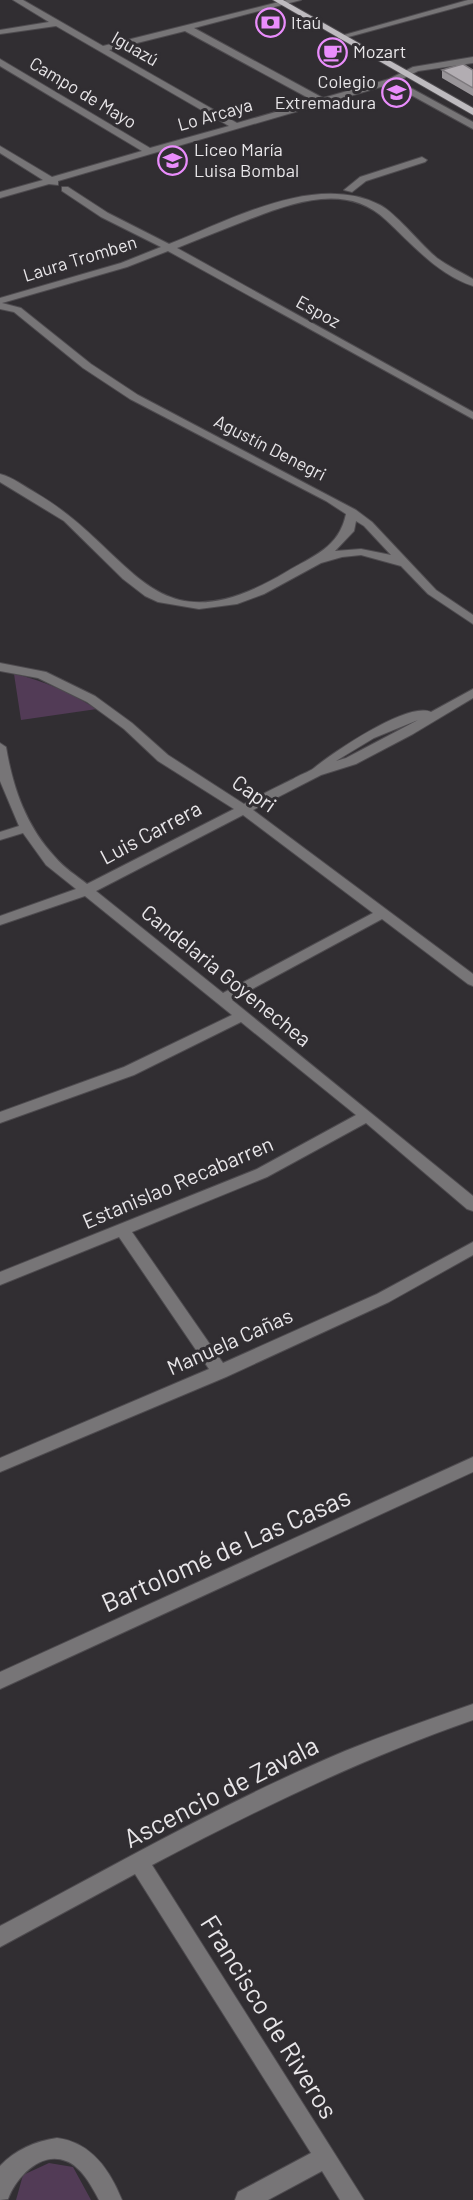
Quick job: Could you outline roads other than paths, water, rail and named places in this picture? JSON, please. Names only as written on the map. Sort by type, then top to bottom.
[{"type":"main road","points":[[280,2],[473,112]]},
{"type":"main road","points":[[423,84],[430,101]]},
{"type":"street","name":"Iguazú","points":[[17,0],[236,126]]},
{"type":"street","points":[[102,49],[280,2],[297,0]]},
{"type":"street","points":[[341,37],[473,1]]},
{"type":"street","points":[[0,32],[57,23]]},
{"type":"street","points":[[185,27],[321,101]]},
{"type":"street","name":"Lo Arcaya","points":[[0,195],[392,81],[420,69],[473,60]]},
{"type":"street","name":"Campo de Mayo","points":[[0,62],[148,151]]},
{"type":"street","points":[[392,81],[473,126]]},
{"type":"street","name":"Espoz","points":[[0,148],[65,189],[87,206],[119,224],[148,236],[473,416]]},
{"type":"street","points":[[349,190],[363,178],[422,160]]},
{"type":"street","points":[[309,196],[337,189],[370,196],[427,255],[451,272],[473,283]]},
{"type":"street","points":[[309,196],[337,196],[367,201],[388,215]]},
{"type":"street","name":"Laura Tromben","points":[[0,303],[170,248],[273,206],[309,196]]},
{"type":"street","points":[[37,324],[33,316],[36,304],[52,287]]},
{"type":"street","name":"Agustín Denegri","points":[[0,303],[17,310],[37,324],[87,366],[134,397],[352,512],[381,537],[432,592],[473,620]]},
{"type":"street","points":[[0,477],[65,517],[139,587],[172,602],[202,605],[243,599],[321,558],[338,554],[361,552],[404,563]]},
{"type":"street","points":[[321,558],[345,536],[350,526],[352,512]]},
{"type":"street","name":"Capri","points":[[0,667],[42,675],[80,693],[115,716],[163,758],[243,809],[473,981]]},
{"type":"street","name":"Luis Carrera","points":[[0,921],[85,891],[316,772],[351,762],[473,693]]},
{"type":"street","name":"Candelaria Goyenechea","points":[[0,747],[8,791],[25,828],[51,862],[367,1116],[473,1205]]},
{"type":"street","points":[[0,836],[25,828]]},
{"type":"street","points":[[222,999],[381,914]]},
{"type":"street","points":[[0,1118],[129,1071],[242,1016]]},
{"type":"street","name":"Estanislao Recabarren","points":[[0,1279],[262,1173],[367,1116]]},
{"type":"street","points":[[123,1231],[220,1372]]},
{"type":"street","name":"Manuela Cañas","points":[[0,1465],[220,1372],[383,1298],[473,1248]]},
{"type":"street","name":"Bartolomé de Las Casas","points":[[0,1681],[473,1464]]},
{"type":"street","name":"Ascencio de Zavala","points":[[0,1937],[259,1800],[348,1759],[473,1712]]},
{"type":"street","name":"Francisco de Riveros","points":[[139,1863],[353,2200]]},
{"type":"street","points":[[0,2191],[7,2175],[28,2157],[48,2150],[71,2152],[88,2164],[104,2184],[111,2200]]},
{"type":"street","points":[[246,2200],[326,2157]]},
{"type":"place","name":"Itaú","points":[[270,23]]},
{"type":"place","name":"Mozart","points":[[332,52]]},
{"type":"place","name":"Colegio Extremadura","points":[[397,92]]},
{"type":"place","name":"Liceo María Luisa Bombal","points":[[173,160]]}]
